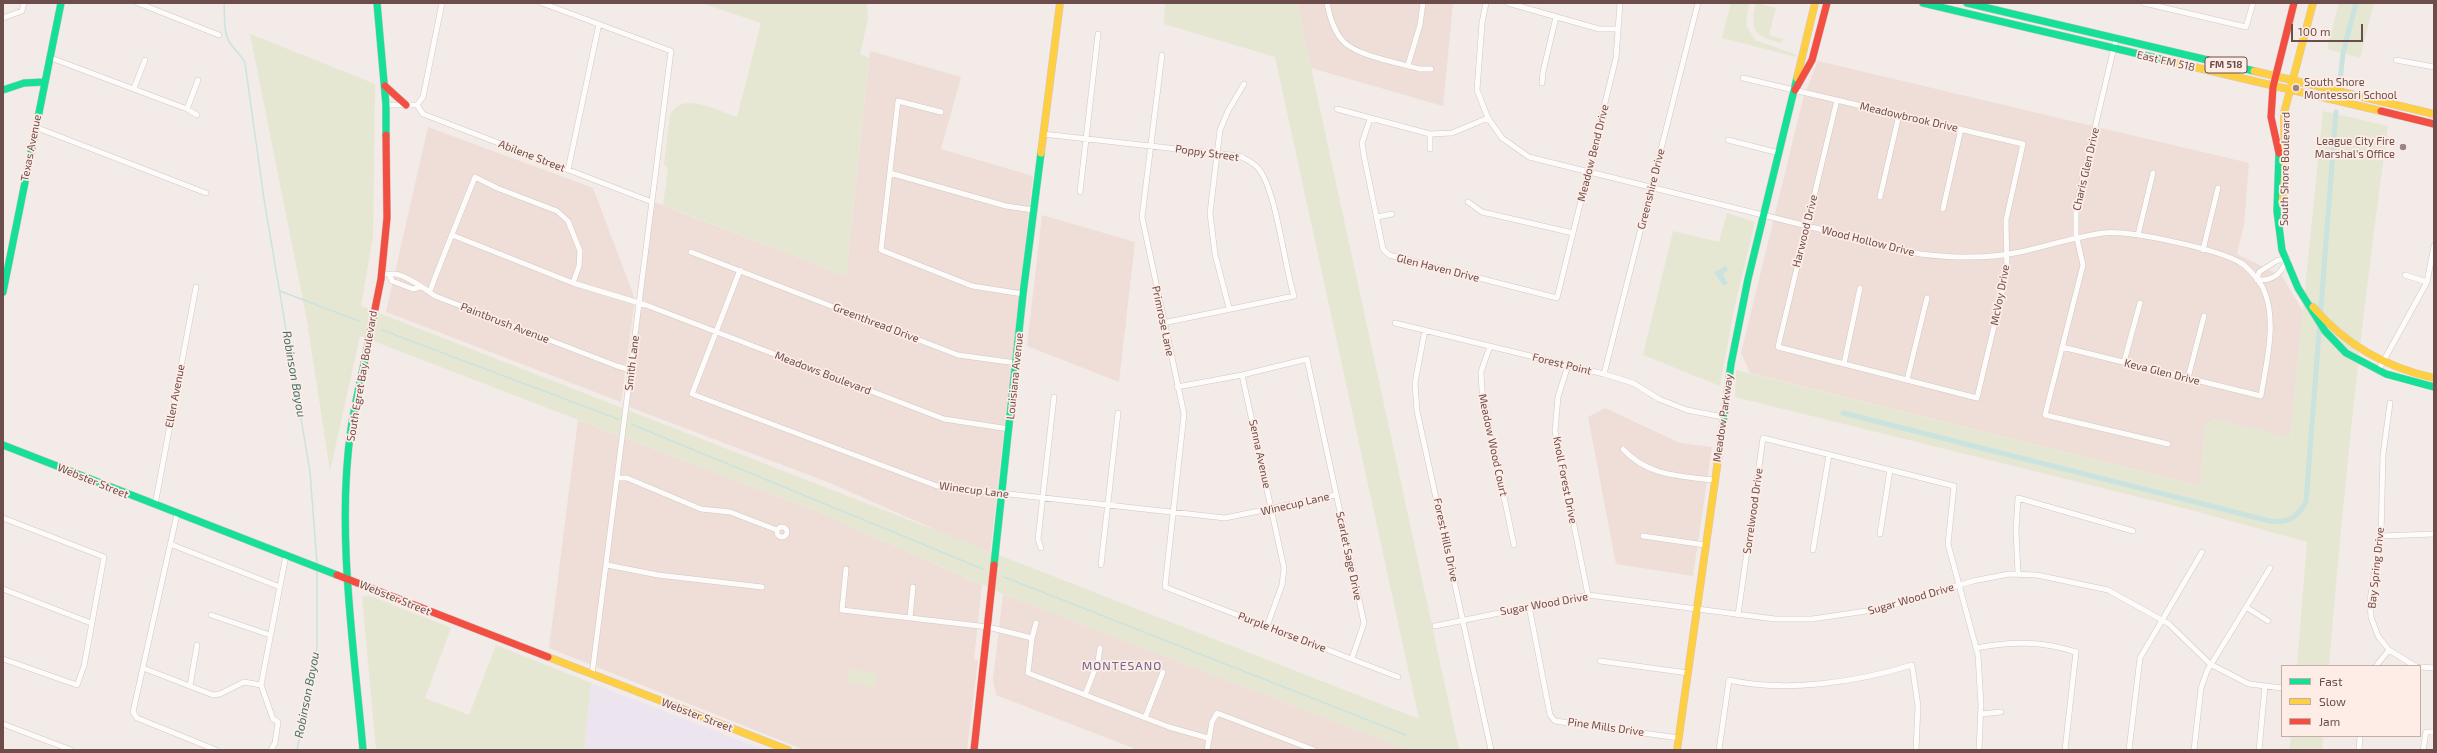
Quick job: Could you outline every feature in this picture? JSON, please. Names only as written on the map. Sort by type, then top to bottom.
[{"type":"street","points":[[3,18],[22,11],[24,3]]},
{"type":"street","name":"Texas Avenue","points":[[3,292],[6,267],[44,82],[51,58],[61,3]]},
{"type":"street","points":[[138,3],[219,35]]},
{"type":"street","name":"South Egret Bay Boulevard","points":[[364,750],[348,579],[347,485],[351,430],[382,273],[387,218],[386,105],[377,3]]},
{"type":"street","points":[[386,105],[417,105],[423,97],[442,3]]},
{"type":"street","points":[[542,3],[599,24],[568,170]]},
{"type":"street","name":"Louisiana Avenue","points":[[974,750],[1023,294],[1060,3]]},
{"type":"street","points":[[1328,3],[1331,21],[1343,42],[1366,54],[1408,65],[1431,69]]},
{"type":"street","points":[[1408,65],[1420,25],[1423,3]]},
{"type":"street","name":"Wood Hollow Drive","points":[[1486,3],[1482,23],[1477,90],[1488,118],[1502,138],[1529,157],[1920,254],[1954,257],[2007,254],[2104,233],[2138,235],[2224,255],[2242,264],[2263,288],[2269,312],[2268,346],[2261,396]]},
{"type":"street","points":[[1508,3],[1599,29],[1618,29]]},
{"type":"street","name":"Meadow Bend Drive","points":[[1554,297],[1557,298],[1616,58],[1620,3]]},
{"type":"street","name":"Greenshire Drive","points":[[1604,374],[1698,3]]},
{"type":"street","name":"Meadow Parkway","points":[[1677,750],[1723,417],[1741,313],[1796,90],[1795,81],[1815,3]]},
{"type":"street","name":"Meadow Parkway","points":[[1796,90],[1802,83],[1813,57],[1826,3]]},
{"type":"street","name":"East FM 518","points":[[1923,3],[2290,92],[2434,124]]},
{"type":"street","name":"East FM 518","points":[[1967,3],[2434,114]]},
{"type":"street","points":[[2144,3],[2246,27],[2253,3]]},
{"type":"street","name":"South Shore Boulevard","points":[[2294,3],[2275,76],[2271,117],[2279,146],[2277,211],[2288,261],[2298,288],[2314,315],[2326,327],[2362,352],[2383,363],[2434,378]]},
{"type":"street","name":"South Shore Boulevard","points":[[2313,3],[2284,113],[2285,172],[2282,205],[2283,230],[2288,261],[2310,303],[2346,353],[2378,371],[2434,387]]},
{"type":"street","points":[[2004,23],[2006,12]]},
{"type":"street","points":[[1542,83],[1543,72],[1556,17]]},
{"type":"street","name":"Smith Lane","points":[[592,674],[621,478],[631,370],[672,51],[599,24]]},
{"type":"street","points":[[1080,192],[1098,34]]},
{"type":"street","name":"Charis Glen Drive","points":[[2116,39],[2076,207],[2077,239],[2083,265],[2045,415],[2168,444]]},
{"type":"street","name":"Primrose Lane","points":[[1162,55],[1142,217],[1163,323],[1184,414],[1165,587]]},
{"type":"street","points":[[51,58],[134,88],[187,109],[197,115]]},
{"type":"street","points":[[134,88],[145,60]]},
{"type":"street","points":[[2396,60],[2434,67]]},
{"type":"street","name":"Meadowbrook Drive","points":[[1743,78],[2023,144]]},
{"type":"street","points":[[187,109],[198,80]]},
{"type":"street","points":[[3,90],[24,83],[44,82]]},
{"type":"street","points":[[1163,323],[1229,308],[1215,254],[1210,213],[1220,130],[1228,110],[1244,84]]},
{"type":"street","points":[[385,86],[406,105]]},
{"type":"street","name":"Harwood Drive","points":[[1837,100],[1778,347],[1844,364]]},
{"type":"street","points":[[940,112],[898,101],[880,250],[972,286],[1023,294]]},
{"type":"street","name":"Abilene Street","points":[[417,105],[423,114],[652,202]]},
{"type":"street","points":[[1337,109],[1430,134],[1452,133],[1488,118]]},
{"type":"street","points":[[2411,120],[2413,109]]},
{"type":"street","points":[[1880,197],[1899,115]]},
{"type":"street","name":"Glen Haven Drive","points":[[1370,119],[1362,144],[1383,249],[1389,255],[1554,297]]},
{"type":"street","points":[[35,127],[206,193]]},
{"type":"street","points":[[1943,209],[1961,129]]},
{"type":"street","name":"Poppy Street","points":[[1043,134],[1240,156],[1256,166],[1266,180],[1273,200],[1286,268],[1294,296],[1229,308]]},
{"type":"street","points":[[1430,134],[1430,148]]},
{"type":"street","points":[[1728,140],[1780,153]]},
{"type":"street","name":"McVoy Drive","points":[[1907,380],[1977,398],[2007,272],[2006,220],[2023,144]]},
{"type":"street","points":[[890,173],[1006,206],[1033,210]]},
{"type":"street","points":[[2138,235],[2153,174]]},
{"type":"street","points":[[430,291],[475,177],[497,188],[557,211],[568,221],[580,251],[579,266],[573,283]]},
{"type":"street","points":[[2203,250],[2218,188]]},
{"type":"street","points":[[1468,202],[1482,212],[1573,233]]},
{"type":"street","points":[[1377,217],[1392,214]]},
{"type":"street","name":"Meadows Boulevard","points":[[452,235],[573,283],[716,332],[944,419],[1009,429]]},
{"type":"street","points":[[2378,371],[2427,282],[2434,246]]},
{"type":"street","name":"Greenthread Drive","points":[[691,252],[958,355],[1016,363]]},
{"type":"street","points":[[2278,260],[2288,261],[2282,272],[2268,281],[2257,280],[2259,272],[2278,260]]},
{"type":"street","points":[[716,332],[740,270]]},
{"type":"street","name":"Paintbrush Avenue","points":[[382,273],[390,276],[395,274],[416,283],[420,287],[442,298],[631,370]]},
{"type":"street","points":[[2405,275],[2427,282]]},
{"type":"street","name":"Ellen Avenue","points":[[155,505],[196,287]]},
{"type":"street","points":[[1860,288],[1844,364],[1907,380],[1927,298]]},
{"type":"street","points":[[2124,362],[2140,302]]},
{"type":"street","points":[[2188,378],[2204,316]]},
{"type":"street","name":"Forest Point","points":[[1395,323],[1604,374],[1633,383],[1659,399],[1688,410],[1723,417]]},
{"type":"street","name":"Forest Hills Drive","points":[[1425,330],[1415,383],[1417,411],[1492,750]]},
{"type":"street","name":"Winecup Lane","points":[[716,332],[692,394],[929,484],[1108,506],[1225,518],[1336,495]]},
{"type":"street","name":"Meadow Wood Court","points":[[1490,346],[1481,372],[1482,391],[1514,545]]},
{"type":"street","name":"Keva Glen Drive","points":[[2062,347],[2261,396]]},
{"type":"street","name":"Scarlet Sage Drive","points":[[1242,375],[1307,359],[1364,623],[1352,658]]},
{"type":"street","name":"Knoll Forest Drive","points":[[1568,365],[1558,398],[1555,432],[1588,595]]},
{"type":"street","points":[[1177,387],[1242,375]]},
{"type":"street","name":"Senna Avenue","points":[[1242,375],[1283,560],[1284,576],[1267,626]]},
{"type":"street","points":[[1041,548],[1038,539],[1054,397]]},
{"type":"street","name":"Bay Spring Drive","points":[[2390,403],[2383,455],[2380,536],[2370,600],[2371,617],[2378,636],[2389,650],[2413,665]]},
{"type":"street","points":[[1101,565],[1118,413]]},
{"type":"street","name":"Sorrelwood Drive","points":[[1738,614],[1763,438],[1830,454]]},
{"type":"street","name":"Webster Street","points":[[3,445],[177,514],[305,562],[788,750]]},
{"type":"street","points":[[1623,449],[1639,464],[1655,472],[1714,480]]},
{"type":"street","points":[[1813,550],[1830,454],[1954,486],[1948,544],[1976,648],[1981,714],[1979,750]]},
{"type":"street","points":[[1880,534],[1890,470]]},
{"type":"street","points":[[621,478],[627,478],[633,482],[701,509],[730,512],[777,530]]},
{"type":"street","points":[[2018,574],[2016,530],[2018,498],[2133,531]]},
{"type":"street","points":[[177,514],[133,712],[134,716],[216,750]]},
{"type":"street","points":[[3,518],[104,557],[79,682],[74,685],[3,658]]},
{"type":"street","points":[[2380,536],[2434,534]]},
{"type":"street","points":[[1643,536],[1705,545]]},
{"type":"street","points":[[170,544],[280,587]]},
{"type":"street","points":[[2129,750],[2140,658],[2202,552]]},
{"type":"street","points":[[271,750],[275,743],[278,722],[274,719],[261,685],[286,555]]},
{"type":"street","points":[[607,565],[658,575],[762,587]]},
{"type":"street","points":[[2194,750],[2201,688],[2210,664],[2270,568]]},
{"type":"street","points":[[846,569],[842,610],[988,627],[1032,638]]},
{"type":"street","name":"Sugar Wood Drive","points":[[1435,626],[1588,595],[1775,620],[1812,619],[1880,609],[1959,585],[2009,574],[2037,574],[2108,590],[2162,619],[2210,664],[2249,684],[2281,688]]},
{"type":"street","points":[[910,618],[913,587]]},
{"type":"street","name":"Purple Horse Drive","points":[[1165,587],[1398,677]]},
{"type":"street","points":[[3,589],[91,623]]},
{"type":"street","name":"Pine Mills Drive","points":[[1529,606],[1550,715],[1556,721],[1679,738]]},
{"type":"street","points":[[2246,607],[2268,621]]},
{"type":"street","points":[[211,615],[270,635]]},
{"type":"street","points":[[1036,623],[1032,638],[1028,673],[1145,718],[1208,738]]},
{"type":"street","points":[[1976,648],[1997,644],[2028,642],[2055,645],[2076,652],[2065,750]]},
{"type":"street","points":[[190,686],[197,645]]},
{"type":"street","points":[[1085,695],[1098,661],[1100,648]]},
{"type":"street","points":[[2377,665],[2389,650]]},
{"type":"street","points":[[1600,661],[1688,673]]},
{"type":"street","points":[[1719,750],[1729,680],[1761,684],[1810,683],[1874,677],[1912,665],[1918,706],[1916,750]]},
{"type":"street","points":[[2421,667],[2434,668]]},
{"type":"street","points":[[143,668],[213,695],[220,694],[244,682],[261,685]]},
{"type":"street","points":[[1145,718],[1163,672]]},
{"type":"street","points":[[2259,750],[2265,686]]},
{"type":"street","points":[[1981,714],[2001,712]]},
{"type":"street","points":[[1206,750],[1212,722],[1217,713],[1314,750]]},
{"type":"street","points":[[3,724],[71,750]]},
{"type":"street","points":[[2423,750],[2426,732],[2434,732]]},
{"type":"street","points":[[2359,750],[2360,737]]},
{"type":"shaded area","points":[[1297,3],[1453,3],[1443,106],[1311,68]]},
{"type":"shaded area","points":[[870,51],[961,77],[941,149],[1033,176],[990,554],[830,483],[629,407],[654,202],[846,276]]},
{"type":"shaded area","points":[[1818,61],[2249,163],[2244,225],[2237,254],[2282,276],[2303,311],[2290,438],[2214,419],[2205,425],[2200,486],[1750,373],[1741,353],[1804,95]]},
{"type":"shaded area","points":[[428,127],[593,188],[635,299],[621,402],[386,312]]},
{"type":"shaded area","points":[[1042,215],[1135,242],[1119,382],[1027,346]]},
{"type":"shaded area","points":[[1605,408],[1680,443],[1712,447],[1693,576],[1616,564],[1588,417]]},
{"type":"shaded area","points":[[578,420],[818,512],[982,585],[974,659],[978,660],[967,750],[805,750],[549,648]]},
{"type":"shaded area","points":[[1003,594],[1409,750],[1138,750],[996,695],[993,680]]},
{"type":"shaded area","points":[[591,683],[764,750],[584,750]]},
{"type":"green space","points":[[701,3],[867,3],[868,19],[860,54],[869,58],[846,276],[663,205],[668,169],[664,164],[670,115],[676,108],[683,104],[691,103],[711,107],[737,117],[761,23]]},
{"type":"green space","points":[[1165,3],[1297,3],[1459,750],[1409,750],[1003,594],[818,512],[360,336],[330,471],[306,315],[250,34],[375,84],[373,237],[361,306],[1419,719],[1275,57],[1164,24]]},
{"type":"green space","points":[[1731,3],[1749,3],[1746,25],[1755,40],[1797,55],[1796,57],[1722,38]]},
{"type":"green space","points":[[1756,3],[1776,8],[1769,35],[1783,39],[1782,43],[1766,38],[1756,31],[1753,20]]},
{"type":"green space","points":[[2339,3],[2374,3],[2360,58],[2327,49]]},
{"type":"green space","points":[[2323,111],[2388,126],[2370,260],[2355,395],[2329,665],[2297,665],[2307,542],[2195,511],[1735,397],[1736,370],[2200,486],[2205,425],[2214,419],[2290,437]]},
{"type":"green space","points":[[1727,213],[1755,222],[1734,309],[1720,386],[1643,355],[1673,231],[1719,242]]},
{"type":"green space","points":[[368,595],[451,628],[425,698],[469,715],[496,645],[591,683],[584,750],[376,750],[362,597]]},
{"type":"green space","points":[[848,669],[877,673],[875,687],[847,683]]},
{"type":"green space","points":[[2291,737],[2323,737],[2322,750],[2289,750]]},
{"type":"water","points":[[1726,266],[1728,270],[1723,274],[1728,283],[1723,286],[1714,272]]},
{"type":"waterway","name":"Robinson Bayou","points":[[224,3],[226,34],[232,46],[245,63],[264,199],[310,472],[317,564]]},
{"type":"waterway","points":[[2340,82],[2343,53],[2356,3]]},
{"type":"waterway","points":[[1843,413],[2270,521],[2282,521],[2295,516],[2306,502],[2336,112]]},
{"type":"waterway","points":[[280,291],[359,321]]},
{"type":"waterway","points":[[382,330],[618,419]]},
{"type":"waterway","points":[[631,424],[983,569]]},
{"type":"waterway","name":"Robinson Bayou","points":[[297,750],[317,647],[317,570]]},
{"type":"waterway","points":[[1004,577],[1406,735]]},
{"type":"traffic: fast","points":[[3,292],[61,3]]},
{"type":"traffic: fast","points":[[377,3],[386,105],[386,135]]},
{"type":"traffic: fast","points":[[1923,3],[2177,63]]},
{"type":"traffic: fast","points":[[1967,3],[2254,71]]},
{"type":"traffic: fast","points":[[1718,460],[1731,364],[1748,279],[1797,78]]},
{"type":"traffic: fast","points":[[3,90],[24,83],[44,82]]},
{"type":"traffic: fast","points":[[994,565],[1023,294],[1041,153]]},
{"type":"traffic: fast","points":[[2279,153],[2277,211],[2282,250],[2298,288],[2325,331],[2346,353],[2386,374],[2434,387]]},
{"type":"traffic: fast","points":[[363,750],[351,630],[345,507],[351,429],[367,349]]},
{"type":"traffic: fast","points":[[3,445],[337,575]]},
{"type":"traffic: slow","points":[[1041,153],[1060,3]]},
{"type":"traffic: slow","points":[[1797,78],[1815,3]]},
{"type":"traffic: slow","points":[[2282,203],[2285,172],[2284,113],[2313,3]]},
{"type":"traffic: slow","points":[[2177,63],[2381,111]]},
{"type":"traffic: slow","points":[[2254,71],[2434,114]]},
{"type":"traffic: slow","points":[[2313,307],[2339,333],[2368,353],[2399,368],[2434,378]]},
{"type":"traffic: slow","points":[[1677,750],[1718,460]]},
{"type":"traffic: slow","points":[[548,657],[788,750]]},
{"type":"traffic: jam","points":[[1795,90],[1812,60],[1827,3]]},
{"type":"traffic: jam","points":[[2279,153],[2271,117],[2273,87],[2294,3]]},
{"type":"traffic: jam","points":[[385,86],[406,105]]},
{"type":"traffic: jam","points":[[2381,111],[2434,124]]},
{"type":"traffic: jam","points":[[367,349],[381,279],[387,218],[386,135]]},
{"type":"traffic: jam","points":[[974,750],[994,565]]},
{"type":"traffic: jam","points":[[337,575],[548,657]]},
{"type":"place","name":"South Shore Montessori School","points":[[2296,88]]},
{"type":"place","name":"League City Fire Marshal's Office","points":[[2403,147]]},
{"type":"district","name":"MONTESANO","points":[[1122,666]]}]
